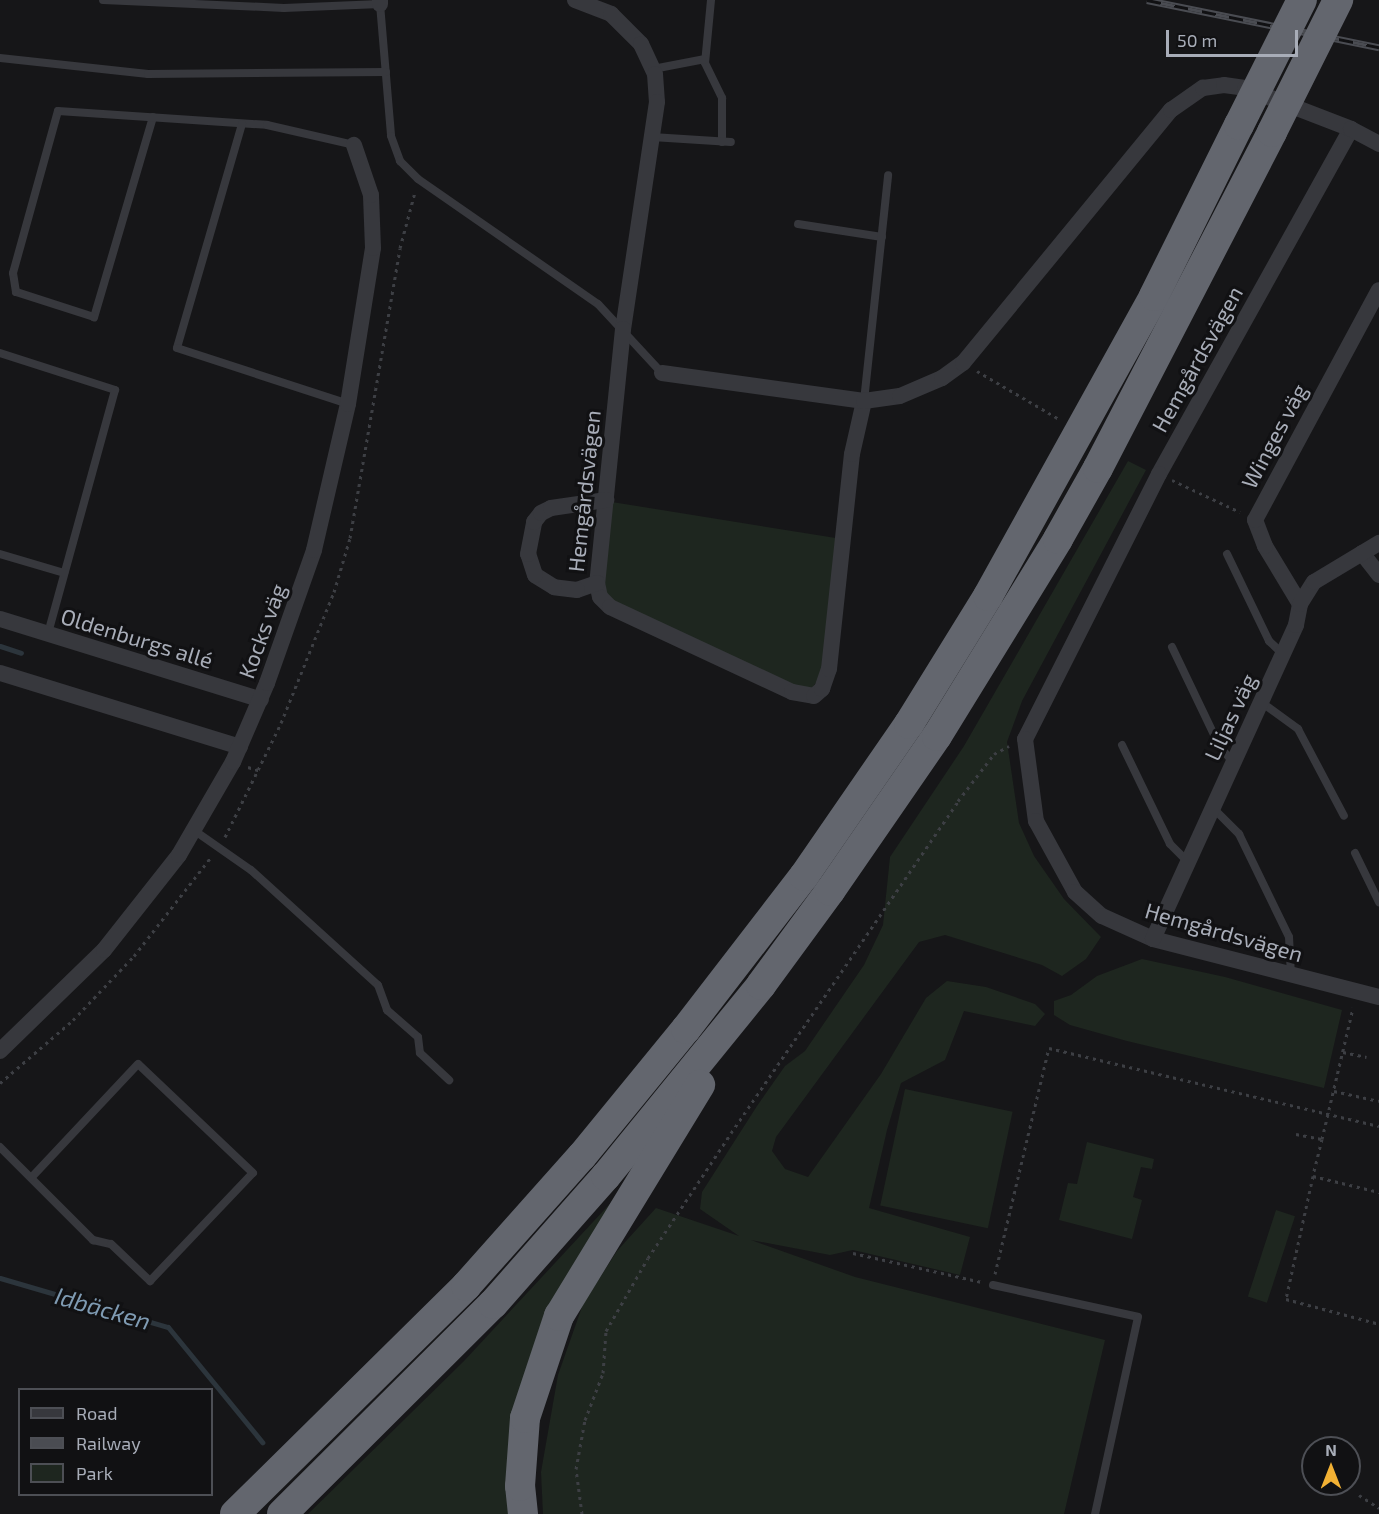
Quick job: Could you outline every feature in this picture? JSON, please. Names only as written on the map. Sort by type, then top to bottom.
[{"type":"highway","points":[[235,1514],[466,1286],[582,1156],[686,1029],[824,848],[909,724],[988,596],[1154,296],[1302,0]]},
{"type":"highway","points":[[282,1514],[493,1304],[606,1176],[761,985],[937,736],[1058,539],[1104,458],[1338,0]]},
{"type":"highway","points":[[523,1514],[520,1486],[525,1418],[559,1316],[761,985]]},
{"type":"street","name":"Hemgårdsvägen","points":[[575,0],[611,14],[641,44],[653,69],[657,102],[624,329],[597,583],[600,597],[610,607],[792,692],[814,696],[822,689],[830,669],[852,454],[864,401]]},
{"type":"street","points":[[662,373],[864,401],[900,396],[942,378],[963,363],[1171,110],[1203,88],[1224,85],[1245,88],[1351,129],[1379,144]]},
{"type":"street","name":"Hemgårdsvägen","points":[[1351,129],[1159,474],[1025,739],[1036,821],[1075,892],[1102,916],[1153,939],[1379,997]]},
{"type":"street","name":"Kocks väg","points":[[0,1051],[104,950],[195,831],[240,747],[261,700],[314,550],[348,404],[373,248],[371,195],[354,145]]},
{"type":"street","name":"Winges väg","points":[[1300,604],[1265,546],[1255,520],[1379,290]]},
{"type":"street","points":[[597,583],[577,590],[554,587],[535,575],[528,554],[534,522],[541,513],[551,508],[606,500]]},
{"type":"street","name":"Liljas väg","points":[[1153,939],[1283,655],[1300,604],[1314,582],[1379,543]]},
{"type":"street","points":[[1362,553],[1379,575]]},
{"type":"street","name":"Oldenburgs allé","points":[[0,619],[261,700]]},
{"type":"street","points":[[0,673],[240,747]]},
{"type":"lane","points":[[103,0],[284,8],[380,2],[391,136],[404,166],[598,304],[624,329],[662,373]]},
{"type":"lane","points":[[711,0],[705,59],[722,99],[722,142]]},
{"type":"lane","points":[[0,58],[148,74],[386,72]]},
{"type":"lane","points":[[653,69],[705,59]]},
{"type":"lane","points":[[153,117],[93,317],[16,292],[13,273],[58,111],[153,117],[242,124],[267,125],[354,145]]},
{"type":"lane","points":[[242,124],[177,348],[348,404]]},
{"type":"lane","points":[[652,136],[731,142]]},
{"type":"lane","points":[[864,401],[888,176]]},
{"type":"lane","points":[[798,224],[882,237]]},
{"type":"lane","points":[[0,353],[115,390],[48,633]]},
{"type":"lane","points":[[0,554],[64,573]]},
{"type":"lane","points":[[1227,554],[1269,641],[1283,655]]},
{"type":"lane","points":[[1172,647],[1220,747],[1234,762]]},
{"type":"lane","points":[[1261,702],[1298,729],[1344,816]]},
{"type":"lane","points":[[1122,745],[1170,844],[1188,862]]},
{"type":"lane","points":[[1213,808],[1239,834],[1289,937],[1291,975]]},
{"type":"lane","points":[[195,831],[251,870],[378,985],[387,1010],[418,1037],[420,1053],[449,1080]]},
{"type":"lane","points":[[1355,853],[1379,903]]},
{"type":"lane","points":[[0,1147],[31,1178],[93,1240],[111,1244],[150,1281],[253,1173],[138,1064],[31,1178]]},
{"type":"lane","points":[[993,1285],[1138,1317],[1095,1514]]},
{"type":"path","points":[[963,363],[1066,423]]},
{"type":"path","points":[[1159,474],[1255,520]]},
{"type":"path","points":[[582,1514],[576,1469],[585,1420],[603,1372],[606,1331],[724,1143],[958,801],[994,754],[1025,739]]},
{"type":"path","points":[[1357,992],[1312,1176],[1286,1299],[1379,1324]]},
{"type":"path","points":[[853,1253],[993,1285],[1049,1048],[1379,1126]]},
{"type":"path","points":[[1343,1052],[1366,1057]]},
{"type":"path","points":[[1334,1091],[1379,1101]]},
{"type":"path","points":[[1296,1134],[1322,1139]]},
{"type":"path","points":[[1312,1176],[1379,1192]]},
{"type":"path","points":[[1361,1496],[1379,1508]]},
{"type":"green space","points":[[1128,461],[1146,470],[1022,701],[1007,742],[1019,823],[1034,856],[1064,899],[1101,937],[1086,959],[1062,976],[1042,965],[945,935],[919,942],[776,1137],[772,1151],[785,1169],[808,1177],[881,1074],[926,998],[947,981],[986,987],[1035,1004],[1045,1014],[1035,1026],[964,1011],[945,1060],[901,1083],[887,1130],[869,1208],[970,1237],[960,1275],[853,1250],[830,1255],[751,1240],[855,1277],[1105,1340],[1064,1514],[543,1514],[541,1472],[558,1375],[583,1304],[617,1251],[656,1208],[739,1236],[700,1209],[702,1192],[785,1066],[805,1051],[864,965],[883,925],[890,857],[964,746]]},
{"type":"green space","points":[[612,502],[842,539],[827,667],[808,694],[614,604],[602,589]]},
{"type":"green space","points":[[1142,959],[1225,977],[1342,1010],[1324,1088],[1127,1041],[1070,1025],[1054,1015],[1054,1001],[1071,995],[1097,976]]},
{"type":"green space","points":[[905,1089],[1013,1112],[988,1228],[880,1205]]},
{"type":"green space","points":[[1087,1142],[1154,1159],[1152,1169],[1141,1167],[1133,1197],[1142,1200],[1132,1239],[1059,1220],[1068,1183],[1077,1184]]},
{"type":"green space","points":[[618,1195],[577,1267],[515,1514],[308,1514],[464,1361]]},
{"type":"green space","points":[[1276,1210],[1295,1216],[1267,1303],[1248,1297]]},
{"type":"waterway","points":[[0,646],[21,653]]},
{"type":"waterway","name":"Idbäcken","points":[[0,1278],[168,1327],[262,1442]]},
{"type":"railway","points":[[1147,0],[1379,47]]}]
